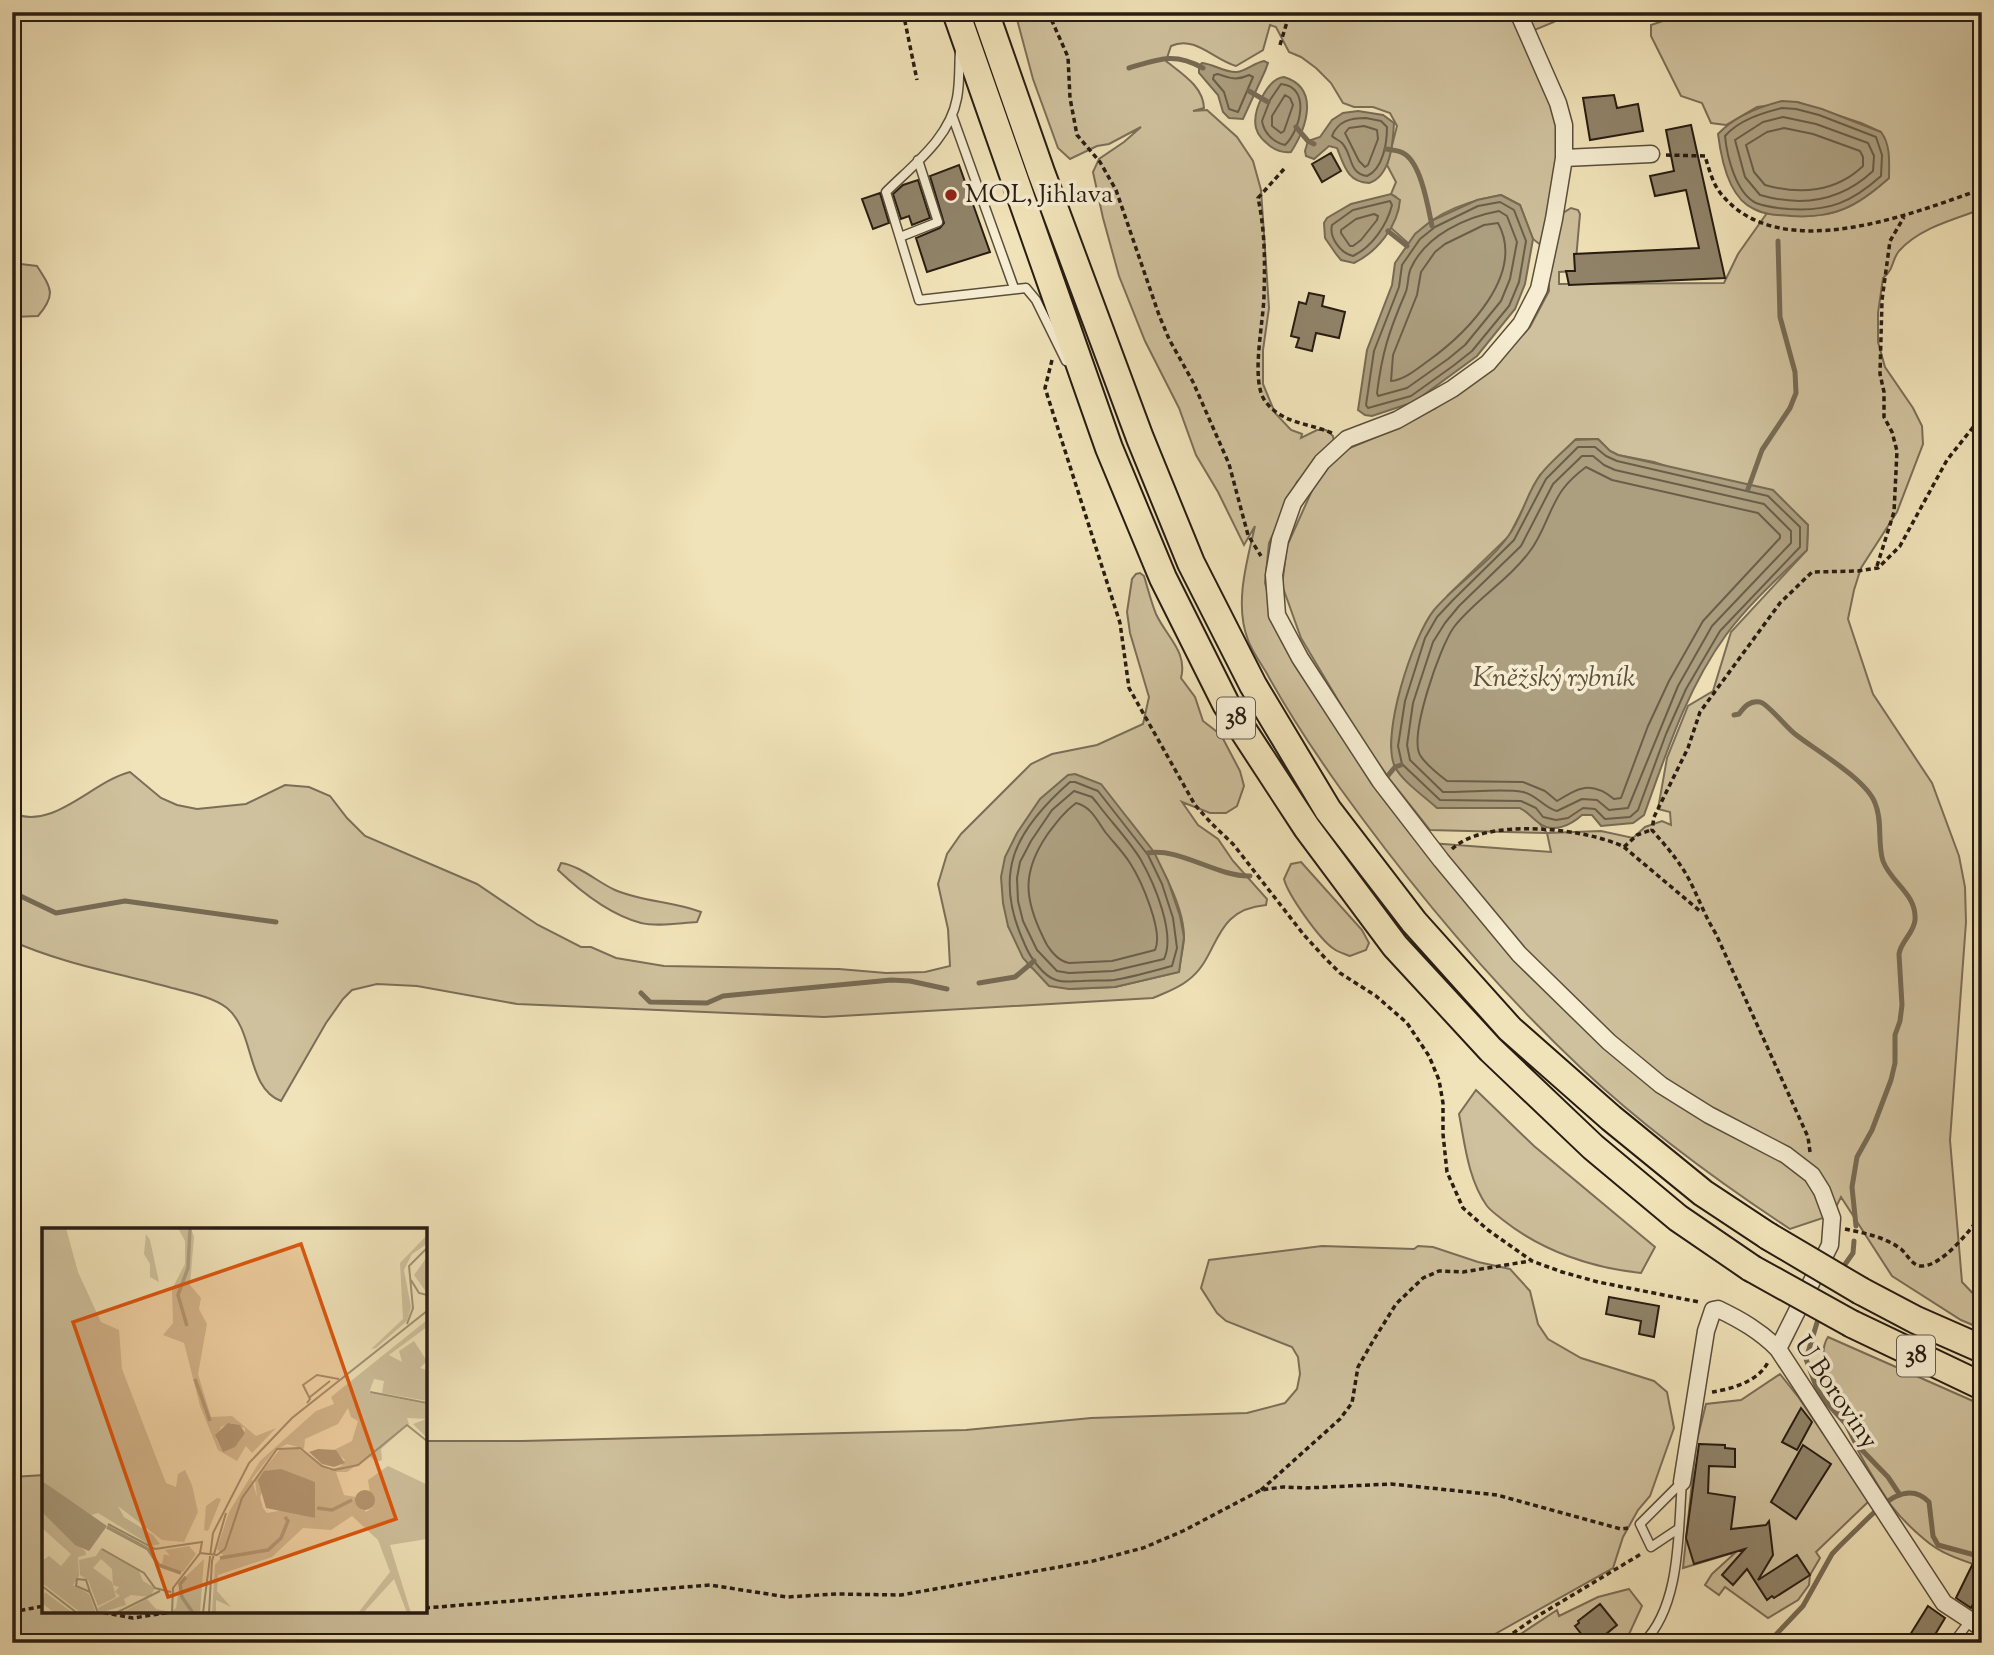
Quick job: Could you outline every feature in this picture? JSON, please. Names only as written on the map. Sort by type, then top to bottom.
[{"type":"highway","name":"38","points":[[985,12],[1139,438],[1191,564],[1253,685],[1328,810],[1414,922],[1510,1029],[1611,1118],[1703,1193],[1768,1236],[1861,1291],[1916,1320],[1982,1349]]},
{"type":"highway","name":"38","points":[[958,17],[1109,447],[1163,578],[1226,704],[1307,828],[1395,946],[1491,1050],[1593,1147],[1678,1218],[1751,1268],[1852,1324],[1982,1386]]},
{"type":"street","points":[[1518,12],[1558,103],[1564,125],[1564,158],[1555,219],[1539,289],[1521,324],[1488,363],[1452,389],[1397,421],[1347,439],[1322,462],[1293,503],[1280,540],[1274,575],[1277,615],[1300,658],[1380,781],[1519,954],[1609,1042],[1661,1085],[1709,1115],[1786,1155],[1812,1175],[1822,1191],[1832,1218],[1828,1250],[1778,1349]]},
{"type":"street","points":[[1564,158],[1651,155]]},
{"type":"street","name":"U Boroviny","points":[[1713,1310],[1718,1309],[1751,1326],[1778,1349],[1944,1603],[1976,1625]]},
{"type":"street","points":[[1682,1482],[1708,1319],[1713,1310]]},
{"type":"lane","points":[[958,17],[957,97],[952,114],[938,140],[886,192],[919,300],[1026,288],[1035,300],[1069,367]]},
{"type":"lane","points":[[952,114],[1014,288]]},
{"type":"lane","points":[[900,237],[938,222],[918,160]]},
{"type":"lane","points":[[1075,379],[1109,447]]},
{"type":"lane","points":[[1678,1529],[1651,1547],[1640,1524],[1682,1482]]},
{"type":"lane","points":[[1643,1643],[1653,1633],[1665,1611],[1671,1587],[1682,1482]]},
{"type":"lane","points":[[1953,1643],[1976,1625]]},
{"type":"path","points":[[903,12],[917,80]]},
{"type":"path","points":[[1048,12],[1068,57],[1070,98],[1077,135],[1100,162],[1116,190],[1159,315],[1229,464],[1248,535],[1274,575]]},
{"type":"path","points":[[1280,45],[1290,12]]},
{"type":"path","points":[[1651,155],[1705,156],[1721,194],[1738,211],[1768,226],[1802,231],[1835,229],[1905,216],[1982,189]]},
{"type":"path","points":[[1284,169],[1258,198],[1265,243],[1265,297],[1258,382],[1265,401],[1290,421],[1326,430],[1347,439]]},
{"type":"path","points":[[1876,569],[1894,512],[1897,451],[1892,432],[1884,417],[1884,392],[1880,374],[1882,300],[1890,241],[1905,216]]},
{"type":"path","points":[[1057,344],[1045,388],[1120,622],[1129,688],[1195,804],[1233,844],[1304,935],[1340,972],[1376,996],[1407,1023],[1429,1056],[1439,1080],[1447,1172],[1463,1208],[1488,1230],[1532,1261],[1598,1282],[1693,1299],[1713,1310]]},
{"type":"path","points":[[1652,830],[1654,817],[1688,748],[1700,712],[1780,604],[1812,572],[1876,569],[1900,546],[1947,460],[1982,416]]},
{"type":"path","points":[[1441,860],[1458,844],[1482,834],[1517,828],[1588,835],[1612,841],[1623,847],[1704,915]]},
{"type":"path","points":[[1623,847],[1637,835],[1652,830]]},
{"type":"path","points":[[1652,830],[1672,852],[1688,876],[1704,915],[1716,934],[1808,1137],[1812,1175]]},
{"type":"path","points":[[1832,1226],[1881,1238],[1920,1266],[1938,1261],[1965,1236],[1982,1214]]},
{"type":"path","points":[[427,1608],[710,1585],[787,1597],[901,1595],[1093,1561],[1143,1548],[1183,1531],[1261,1490],[1340,1419],[1352,1403],[1358,1367],[1368,1350],[1396,1304],[1423,1278],[1439,1270],[1463,1272],[1532,1261]]},
{"type":"path","points":[[1694,1398],[1727,1390],[1764,1371],[1770,1357],[1778,1349]]},
{"type":"path","points":[[1261,1490],[1391,1484],[1497,1495],[1621,1529],[1640,1524]]},
{"type":"path","points":[[1499,1643],[1651,1547]]},
{"type":"path","points":[[12,1612],[42,1606]]},
{"type":"path","points":[[106,1613],[133,1618],[165,1613]]},
{"type":"shaded area","points":[[1015,12],[1566,12],[1554,22],[1527,33],[1564,125],[1547,250],[1533,239],[1520,205],[1501,195],[1450,210],[1427,225],[1409,244],[1391,228],[1399,206],[1396,197],[1391,194],[1396,182],[1387,165],[1397,126],[1390,113],[1373,107],[1354,107],[1343,103],[1331,83],[1316,68],[1289,52],[1276,27],[1270,25],[1263,50],[1236,66],[1196,46],[1180,43],[1171,46],[1166,61],[1191,81],[1200,93],[1204,108],[1193,111],[1207,110],[1237,137],[1253,161],[1261,190],[1269,308],[1263,350],[1263,384],[1275,413],[1291,430],[1302,434],[1301,438],[1317,430],[1326,430],[1333,436],[1334,442],[1297,482],[1269,543],[1265,583],[1281,640],[1377,791],[1417,842],[1551,852],[1547,833],[1430,830],[1360,737],[1301,638],[1282,585],[1287,546],[1315,484],[1340,452],[1400,427],[1436,408],[1498,361],[1530,327],[1549,291],[1549,274],[1563,213],[1571,208],[1578,210],[1580,214],[1575,271],[1559,272],[1559,284],[1724,283],[1738,254],[1767,213],[1832,213],[1858,201],[1889,178],[1881,132],[1797,102],[1757,107],[1726,125],[1711,123],[1702,103],[1681,96],[1651,36],[1651,25],[1666,20],[1670,12],[1982,12],[1982,209],[1938,225],[1917,236],[1899,251],[1883,278],[1878,313],[1878,342],[1885,367],[1922,426],[1923,444],[1897,512],[1861,568],[1848,619],[1873,694],[1932,783],[1959,856],[1965,887],[1966,922],[1950,1140],[1962,1282],[1982,1303],[1982,1329],[1961,1320],[1892,1276],[1841,1197],[1832,1215],[1790,1229],[1709,1173],[1630,1112],[1515,1002],[1454,934],[1367,825],[1301,731],[1250,644],[1244,626],[1242,597],[1255,526],[1244,545],[1196,455],[1179,408],[1145,341],[1119,276],[1093,172],[1099,159],[1141,127],[1109,144],[1097,146],[1070,159],[1058,148],[1033,79]],"holes":[[[1576,439],[1598,439],[1618,455],[1654,462],[1790,508],[1808,525],[1807,550],[1731,632],[1713,691],[1688,706],[1667,758],[1658,809],[1670,812],[1671,825],[1662,821],[1645,827],[1633,838],[1601,831],[1547,833],[1532,814],[1396,767],[1391,746],[1406,672],[1448,595],[1509,536],[1540,475]]]},
{"type":"shaded area","points":[[12,263],[37,266],[49,286],[48,303],[38,316],[12,317]]},
{"type":"shaded area","points":[[1136,574],[1144,576],[1156,614],[1179,652],[1181,678],[1195,697],[1203,721],[1221,735],[1240,771],[1244,786],[1237,806],[1226,813],[1210,813],[1182,802],[1198,825],[1218,839],[1233,861],[1267,899],[1266,905],[1248,909],[1225,925],[1206,960],[1187,981],[1153,998],[824,1017],[517,1004],[417,986],[377,984],[352,990],[343,999],[281,1101],[270,1094],[262,1084],[236,1018],[221,1004],[193,993],[71,962],[12,941],[12,813],[28,817],[58,811],[115,777],[130,772],[161,798],[197,809],[246,804],[285,785],[309,787],[330,796],[365,836],[477,884],[538,925],[581,947],[591,947],[616,958],[664,966],[839,969],[886,973],[925,972],[950,966],[948,929],[938,884],[947,854],[961,834],[1031,764],[1052,754],[1097,745],[1143,724],[1149,697],[1130,633],[1127,612],[1132,579]],"holes":[[[1128,819],[1165,875],[1179,908],[1184,939],[1179,972],[1115,987],[1069,989],[1029,966],[1008,926]]]},
{"type":"shaded area","points":[[1301,862],[1362,930],[1369,943],[1366,950],[1350,956],[1336,950],[1305,917],[1284,879],[1291,864]]},
{"type":"shaded area","points":[[561,863],[575,867],[625,894],[701,912],[697,922],[654,925],[641,923],[607,908],[576,886],[558,870]]},
{"type":"shaded area","points":[[1476,1090],[1534,1146],[1655,1247],[1641,1273],[1604,1267],[1551,1249],[1518,1231],[1489,1208],[1471,1173],[1459,1114]]},
{"type":"shaded area","points":[[1322,1246],[1414,1249],[1418,1246],[1433,1247],[1510,1269],[1530,1291],[1538,1324],[1548,1339],[1581,1358],[1654,1381],[1667,1392],[1674,1428],[1650,1496],[1638,1510],[1623,1537],[1613,1568],[1488,1638],[1485,1643],[12,1643],[12,1477],[42,1475],[42,1613],[427,1613],[427,1441],[966,1430],[1091,1418],[1247,1413],[1285,1403],[1297,1389],[1300,1374],[1298,1357],[1292,1347],[1226,1321],[1217,1313],[1201,1288],[1209,1260]]},
{"type":"shaded area","points":[[1828,1337],[1982,1405],[1982,1567],[1937,1549],[1910,1527],[1890,1504],[1856,1446],[1833,1396],[1824,1352]]},
{"type":"shaded area","points":[[1780,1374],[1869,1501],[1816,1552],[1820,1558],[1810,1575],[1809,1585],[1798,1600],[1768,1618],[1725,1587],[1719,1595],[1705,1585],[1712,1574],[1736,1552],[1683,1568],[1696,1444],[1706,1404],[1741,1400]]},
{"type":"shaded area","points":[[1629,1589],[1642,1606],[1625,1643],[1507,1643],[1557,1610],[1559,1616],[1598,1597]]},
{"type":"water","points":[[1264,61],[1268,63],[1243,119],[1229,118],[1223,112],[1218,95],[1199,73],[1199,66],[1202,63],[1237,72]]},
{"type":"water","points":[[1284,77],[1303,90],[1307,109],[1302,131],[1291,152],[1275,149],[1263,140],[1255,121],[1262,97],[1272,83]]},
{"type":"water","points":[[1782,101],[1822,109],[1881,132],[1888,148],[1889,178],[1856,203],[1833,213],[1806,216],[1772,214],[1745,204],[1727,176],[1718,134],[1747,113]]},
{"type":"water","points":[[1358,111],[1383,115],[1394,123],[1386,166],[1376,179],[1369,183],[1351,176],[1337,148],[1329,146],[1314,159],[1306,156],[1305,151],[1308,141],[1320,137],[1332,120],[1343,113]]},
{"type":"water","points":[[1391,194],[1400,200],[1395,219],[1385,237],[1371,252],[1354,263],[1341,260],[1325,238],[1324,223],[1327,218],[1351,204]]},
{"type":"water","points":[[1501,195],[1520,205],[1533,239],[1525,284],[1515,309],[1477,356],[1414,402],[1372,416],[1365,415],[1358,410],[1367,350],[1392,285],[1395,263],[1415,234],[1431,221],[1477,200]]},
{"type":"water","name":"Kněžský rybník","points":[[1598,439],[1618,455],[1773,490],[1808,525],[1807,550],[1744,613],[1712,655],[1679,722],[1644,815],[1633,823],[1601,826],[1592,815],[1582,815],[1567,825],[1550,828],[1520,808],[1437,808],[1398,772],[1392,752],[1395,711],[1417,641],[1434,610],[1492,555],[1509,535],[1532,488],[1545,469],[1575,440]]},
{"type":"water","points":[[1075,774],[1101,784],[1154,852],[1180,916],[1184,937],[1179,972],[1115,987],[1069,989],[1049,986],[1023,958],[1008,926],[1003,903],[1001,877],[1005,857],[1017,833],[1040,799],[1068,775]]},
{"type":"building","points":[[1614,95],[1617,108],[1638,104],[1643,131],[1590,140],[1583,98]]},
{"type":"building","points":[[1691,125],[1725,278],[1569,285],[1566,271],[1575,271],[1574,254],[1699,248],[1686,190],[1655,196],[1650,176],[1674,171],[1666,130]]},
{"type":"building","points":[[1331,153],[1341,171],[1322,182],[1312,164]]},
{"type":"building","points":[[959,165],[990,252],[927,272],[916,238],[940,228],[944,223],[930,176]]},
{"type":"building","points":[[918,180],[930,218],[912,225],[909,216],[901,219],[893,194],[903,185]]},
{"type":"building","points":[[880,193],[889,223],[873,229],[862,199]]},
{"type":"building","points":[[1309,293],[1324,296],[1322,306],[1345,312],[1339,338],[1316,333],[1312,351],[1296,347],[1299,338],[1291,336],[1299,302],[1306,304]]},
{"type":"building","points":[[1609,1297],[1659,1306],[1654,1337],[1639,1334],[1641,1321],[1606,1314]]},
{"type":"building","points":[[1801,1408],[1812,1422],[1797,1450],[1782,1442]]},
{"type":"building","points":[[1699,1444],[1725,1445],[1725,1448],[1735,1449],[1735,1467],[1709,1466],[1708,1493],[1735,1497],[1731,1529],[1766,1525],[1769,1521],[1773,1555],[1758,1580],[1797,1555],[1810,1575],[1767,1600],[1747,1569],[1733,1585],[1722,1575],[1745,1549],[1694,1564],[1686,1538]]},
{"type":"building","points":[[1803,1445],[1831,1464],[1796,1519],[1771,1502]]},
{"type":"building","points":[[1982,1545],[1982,1587],[1971,1608],[1956,1598]]},
{"type":"building","points":[[1600,1604],[1617,1625],[1595,1643],[1591,1637],[1586,1640],[1575,1626]]},
{"type":"building","points":[[1928,1606],[1945,1618],[1930,1643],[1905,1643]]},
{"type":"waterway","points":[[1129,68],[1166,59],[1183,60],[1203,68]]},
{"type":"waterway","points":[[1249,91],[1268,102]]},
{"type":"waterway","points":[[1296,127],[1314,144]]},
{"type":"waterway","points":[[1386,149],[1403,153],[1415,166],[1423,186],[1432,226]]},
{"type":"waterway","points":[[1388,231],[1407,246]]},
{"type":"waterway","points":[[1748,489],[1762,450],[1790,408],[1796,393],[1795,372],[1780,317],[1778,241]]},
{"type":"waterway","points":[[1734,715],[1739,714],[1750,703],[1763,703],[1795,734],[1862,784],[1877,810],[1883,861],[1908,896],[1915,911],[1914,925],[1899,954],[1902,1005],[1895,1035],[1895,1063],[1891,1080],[1872,1130],[1857,1157],[1852,1187],[1856,1226]]},
{"type":"waterway","points":[[1386,778],[1395,767],[1401,765]]},
{"type":"waterway","points":[[1148,853],[1172,854],[1225,872],[1250,876]]},
{"type":"waterway","points":[[12,892],[56,913],[125,901],[276,922]]},
{"type":"waterway","points":[[979,983],[1015,977],[1034,961]]},
{"type":"waterway","points":[[641,993],[650,1002],[707,1003],[723,996],[891,980],[947,989]]},
{"type":"waterway","points":[[1841,1270],[1853,1253],[1854,1241]]},
{"type":"waterway","points":[[1819,1316],[1806,1359],[1817,1389],[1846,1424],[1858,1446],[1888,1477],[1900,1495]]},
{"type":"waterway","points":[[1768,1643],[1803,1606],[1832,1554],[1883,1505],[1901,1494],[1920,1495],[1929,1502],[1933,1536],[1938,1545],[1982,1557]]},
{"type":"place","name":"MOL, Jihlava","points":[[951,195]]}]
